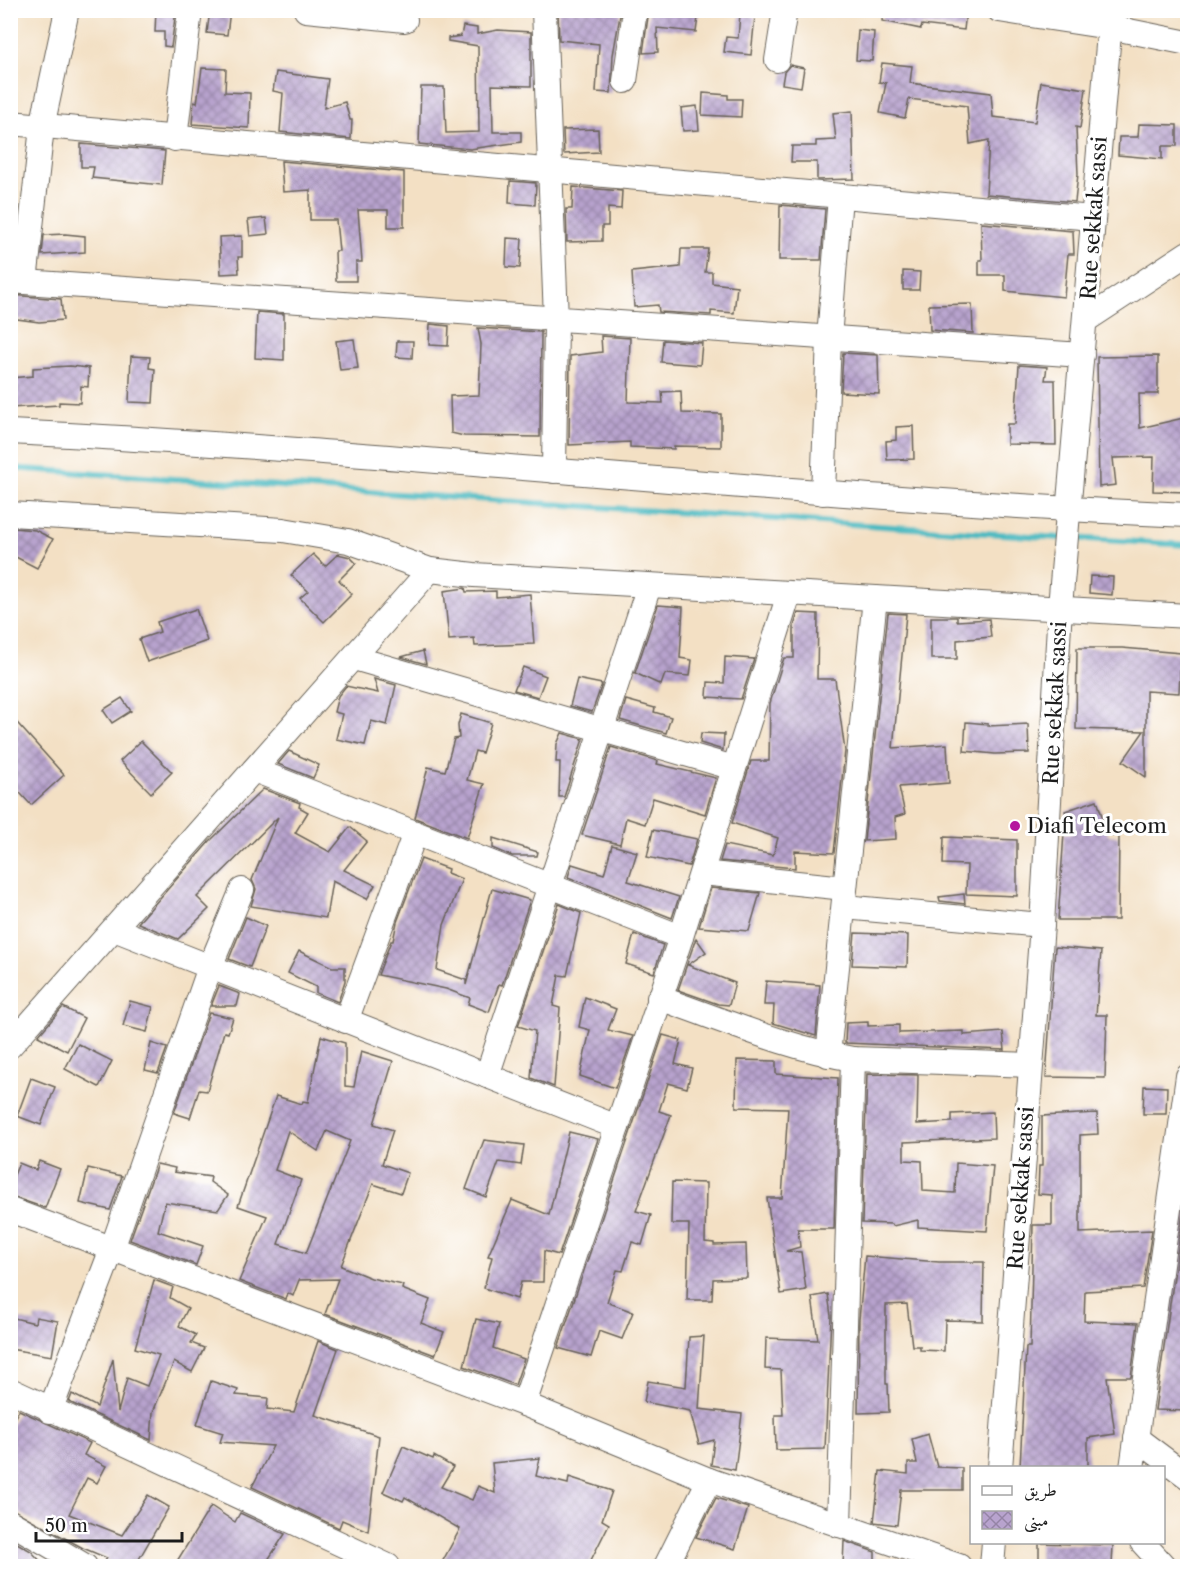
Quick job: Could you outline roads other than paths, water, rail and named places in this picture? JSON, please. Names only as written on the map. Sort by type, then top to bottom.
[{"type":"street","points":[[67,10],[42,127],[17,281],[1082,355]]},
{"type":"street","points":[[175,139],[190,10]]},
{"type":"street","points":[[306,10],[405,20]]},
{"type":"street","points":[[544,10],[548,171],[556,319],[554,471]]},
{"type":"street","points":[[625,81],[635,10]]},
{"type":"street","points":[[777,60],[785,10]]},
{"type":"street","points":[[999,10],[1110,19],[1188,43]]},
{"type":"street","name":"Rue sekkak sassi","points":[[1000,1466],[1042,925],[1060,607],[1110,19]]},
{"type":"street","points":[[10,123],[1093,218]]},
{"type":"street","points":[[823,494],[829,339],[840,196]]},
{"type":"street","points":[[1086,320],[1188,253]]},
{"type":"street","points":[[10,432],[146,439],[823,494],[1068,510],[1188,515]]},
{"type":"street","points":[[10,514],[283,530],[348,541],[430,570],[650,586],[1060,607],[1188,616]]},
{"type":"street","points":[[10,1046],[430,570]]},
{"type":"street","points":[[487,1076],[650,586]]},
{"type":"street","points":[[524,1404],[702,873],[789,594]]},
{"type":"street","points":[[828,1055],[875,598]]},
{"type":"street","points":[[354,658],[734,768]]},
{"type":"street","points":[[254,770],[681,937]]},
{"type":"street","points":[[346,1021],[416,833]]},
{"type":"street","points":[[702,873],[845,897],[1042,925]]},
{"type":"street","points":[[50,1411],[112,1249],[210,967],[242,890]]},
{"type":"street","points":[[114,929],[617,1127]]},
{"type":"street","points":[[659,998],[794,1046],[828,1055],[854,1059],[1030,1065]]},
{"type":"street","points":[[838,1525],[854,1059]]},
{"type":"street","points":[[1132,1466],[1188,1076]]},
{"type":"street","points":[[10,1210],[524,1404],[709,1480],[959,1566]]},
{"type":"street","points":[[10,1390],[50,1411],[388,1566]]},
{"type":"street","points":[[1136,1438],[1188,1477]]},
{"type":"street","points":[[666,1566],[709,1480]]},
{"type":"street","points":[[10,1522],[85,1566]]},
{"type":"street","points":[[992,1566],[994,1544]]},
{"type":"street","points":[[1144,1544],[1164,1566]]},
{"type":"waterway","points":[[10,468],[1061,538]]},
{"type":"waterway","points":[[1071,538],[1188,545]]},
{"type":"place","name":"Diafi Telecom","points":[[1015,826]]}]
